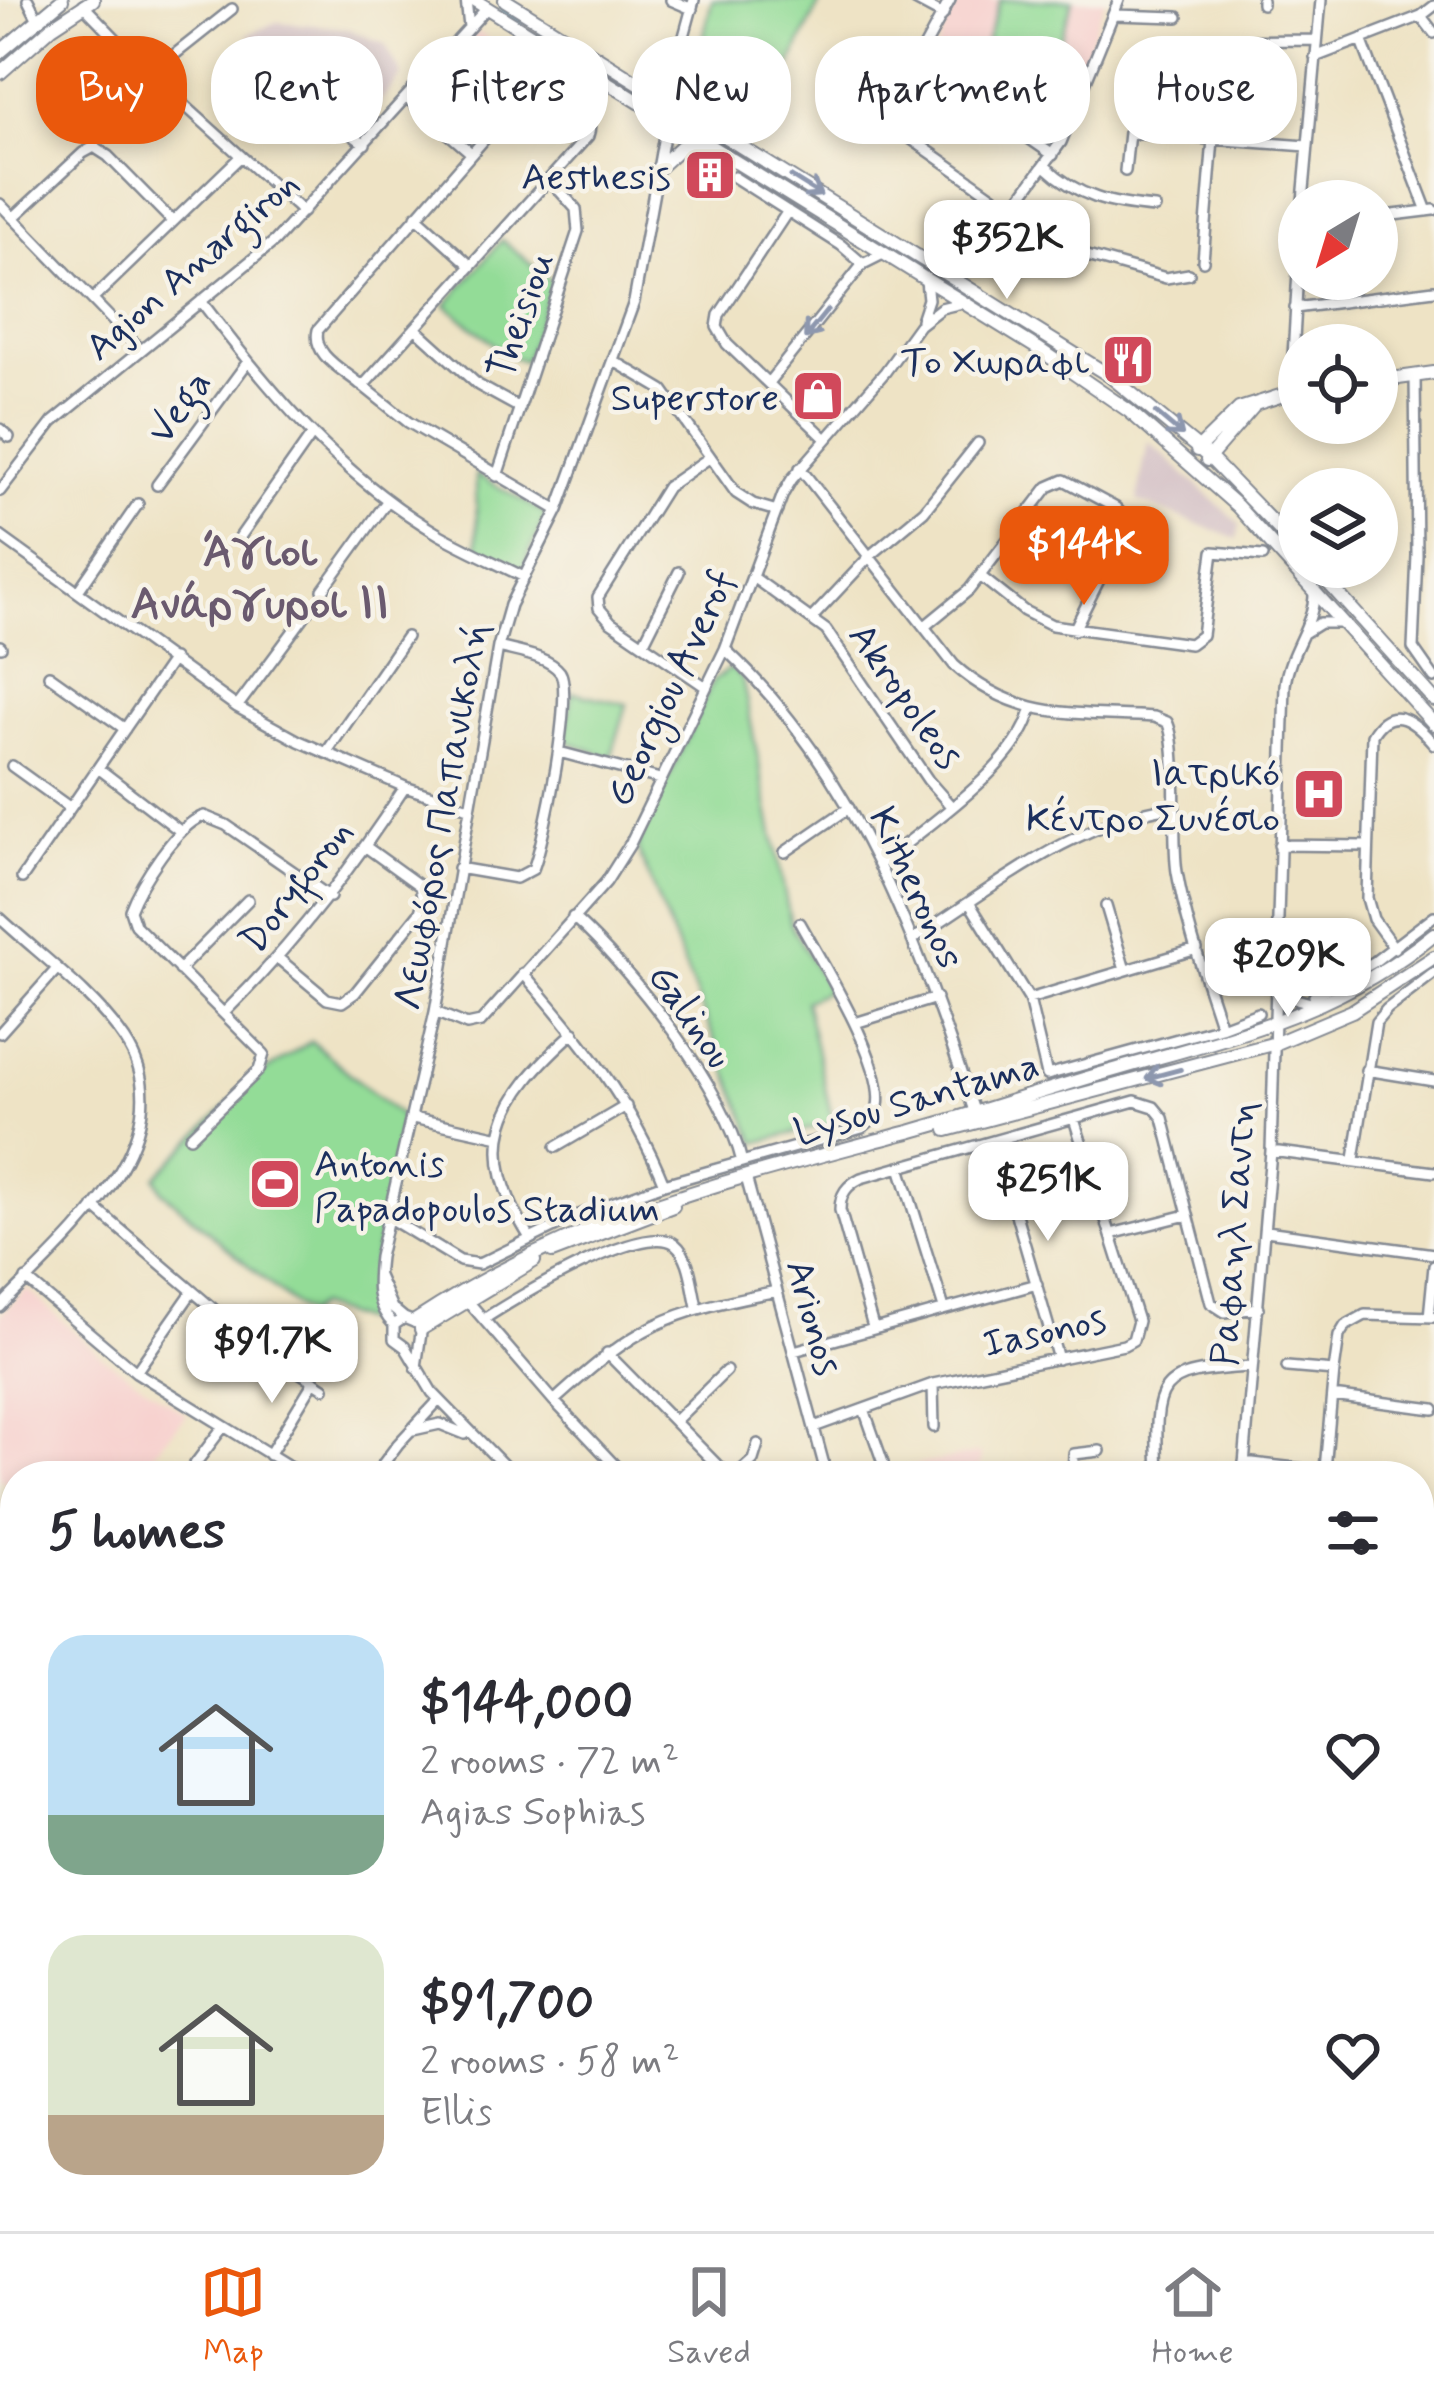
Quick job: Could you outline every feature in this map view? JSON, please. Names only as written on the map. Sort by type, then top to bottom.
[{"type":"main road","points":[[0,52],[62,0]]},
{"type":"main road","points":[[505,0],[632,78]]},
{"type":"main road","points":[[0,73],[52,26],[88,2]]},
{"type":"main road","points":[[477,2],[632,95]]},
{"type":"main road","points":[[658,168],[686,145],[698,144]]},
{"type":"main road","points":[[711,144],[1069,368],[1193,465],[1434,724]]},
{"type":"main road","points":[[739,144],[1110,376],[1204,453],[1278,529]]},
{"type":"main road","points":[[1398,378],[1434,374]]},
{"type":"main road","points":[[1193,465],[1239,409],[1278,397]]},
{"type":"main road","points":[[1333,588],[1434,700]]},
{"type":"main road","name":"Lysou Santama","points":[[976,1118],[1275,1024],[1380,975],[1434,934]]},
{"type":"main road","name":"Lysou Santama","points":[[410,1327],[509,1263],[643,1206],[1276,1043],[1352,1011],[1434,957]]},
{"type":"main road","name":"Lysou Santama","points":[[410,1327],[531,1262],[620,1224],[747,1180]]},
{"type":"street","points":[[28,0],[37,18]]},
{"type":"street","points":[[671,0],[693,4]]},
{"type":"street","points":[[915,0],[943,15]]},
{"type":"street","points":[[932,36],[950,0]]},
{"type":"street","points":[[949,274],[973,264],[1053,154],[1070,126],[1119,0]]},
{"type":"street","points":[[1115,15],[1173,17],[1169,0]]},
{"type":"street","points":[[1305,180],[1321,0]]},
{"type":"street","points":[[88,2],[117,36]]},
{"type":"street","points":[[470,27],[477,2]]},
{"type":"street","name":"Agion Anargiron","points":[[383,123],[470,27],[477,2]]},
{"type":"street","name":"Λεωφόρος Παπανικολή","points":[[685,36],[693,4]]},
{"type":"street","points":[[1315,58],[1434,7]]},
{"type":"street","points":[[187,45],[232,9]]},
{"type":"street","points":[[1421,16],[1434,33]]},
{"type":"street","points":[[1361,39],[1431,211],[1398,215]]},
{"type":"street","points":[[1297,40],[1317,40]]},
{"type":"street","points":[[363,386],[586,140],[592,124],[586,109],[560,86],[545,82],[529,88],[316,336],[321,353],[408,422],[558,510]]},
{"type":"street","points":[[406,97],[471,153]]},
{"type":"street","points":[[187,107],[303,212]]},
{"type":"street","name":"Agion Anargiron","points":[[0,491],[53,422],[275,241],[365,144]]},
{"type":"street","name":"Λεωφόρος Παπανικολή","points":[[410,1327],[380,1306],[376,1289],[435,1012],[498,647],[524,577],[558,510],[634,302],[663,144]]},
{"type":"street","points":[[918,144],[1066,250],[1166,278],[1189,274]]},
{"type":"street","points":[[1038,144],[1053,154]]},
{"type":"street","points":[[1125,171],[1128,144]]},
{"type":"street","points":[[1203,261],[1213,144]]},
{"type":"street","points":[[1280,144],[1307,146]]},
{"type":"street","points":[[14,218],[94,147],[172,221]]},
{"type":"street","points":[[93,298],[241,156]]},
{"type":"street","points":[[1045,166],[1065,184],[1096,200],[1155,208]]},
{"type":"street","name":"Theisiou","points":[[497,476],[579,225],[572,201],[550,180]]},
{"type":"street","points":[[739,184],[842,245],[863,264]]},
{"type":"street","points":[[0,205],[140,349]]},
{"type":"street","points":[[788,211],[719,315],[718,333],[825,438]]},
{"type":"street","points":[[416,216],[470,265]]},
{"type":"street","points":[[768,383],[863,264],[883,254]]},
{"type":"street","points":[[973,264],[973,289]]},
{"type":"street","name":"Georgiou Averof","points":[[919,325],[928,299],[926,281]]},
{"type":"street","points":[[1295,308],[1434,290]]},
{"type":"street","points":[[1295,324],[1296,300]]},
{"type":"street","points":[[201,301],[311,436],[388,500],[441,535],[524,577]]},
{"type":"street","name":"Georgiou Averof","points":[[435,1012],[467,1025],[477,1024],[606,881],[630,844],[725,649],[777,512],[800,469],[885,372],[919,325],[940,308],[962,303]]},
{"type":"street","points":[[415,328],[478,385],[520,408]]},
{"type":"street","points":[[614,361],[663,390],[741,497],[777,512]]},
{"type":"street","name":"Vega","points":[[157,485],[247,363]]},
{"type":"street","points":[[1415,376],[1413,648],[1434,678]]},
{"type":"street","points":[[240,537],[311,436]]},
{"type":"street","points":[[812,618],[872,555],[924,511],[978,443]]},
{"type":"street","points":[[706,687],[604,616],[598,597],[667,488],[709,458]]},
{"type":"street","points":[[800,469],[925,626],[986,691],[1030,710],[1154,717],[1167,722],[1173,738],[1178,875],[1220,1028]]},
{"type":"street","points":[[1417,475],[1434,475]]},
{"type":"street","points":[[925,626],[953,606],[1055,482],[1068,481],[1125,517],[1125,528],[1074,630]]},
{"type":"street","points":[[323,590],[388,500]]},
{"type":"street","points":[[78,591],[138,504]]},
{"type":"street","points":[[0,536],[237,707],[326,753],[469,808]]},
{"type":"street","points":[[980,576],[1030,615],[1074,630],[1195,643],[1202,632],[1213,552],[1263,556]]},
{"type":"street","points":[[1417,555],[1434,554]]},
{"type":"street","points":[[643,644],[680,572]]},
{"type":"street","name":"Akropoleos","points":[[754,578],[826,630],[950,805]]},
{"type":"street","name":"Ραφαηλ Σαντη","points":[[1244,1461],[1271,1151],[1285,685],[1289,657],[1313,609],[1313,589]]},
{"type":"street","points":[[237,707],[308,610]]},
{"type":"street","points":[[1299,637],[1320,623],[1343,622]]},
{"type":"street","points":[[326,753],[406,638]]},
{"type":"street","points":[[458,868],[516,878],[533,869],[559,752],[565,691],[561,674],[547,662],[498,647]]},
{"type":"street","name":"Kitheronos","points":[[725,649],[799,732],[880,864],[936,998],[976,1118]]},
{"type":"street","points":[[22,878],[173,658]]},
{"type":"street","points":[[49,674],[124,729]]},
{"type":"street","points":[[880,864],[1016,743],[1030,710]]},
{"type":"street","points":[[1394,948],[1369,906],[1366,846],[1372,735],[1381,722],[1396,716],[1414,721],[1434,744]]},
{"type":"street","points":[[559,752],[660,779]]},
{"type":"street","points":[[12,766],[69,807]]},
{"type":"street","points":[[98,768],[180,831]]},
{"type":"street","name":"Doryforon","points":[[224,1013],[279,959],[330,897],[405,787]]},
{"type":"street","points":[[912,940],[1098,825],[1172,807]]},
{"type":"street","points":[[785,851],[848,808]]},
{"type":"street","points":[[190,1137],[264,1064],[261,1048],[135,925],[130,910],[135,897],[180,831],[196,818],[214,817],[330,897]]},
{"type":"street","points":[[1279,845],[1366,846]]},
{"type":"street","points":[[279,959],[327,999],[343,1002],[356,993],[420,912],[420,886],[366,847]]},
{"type":"street","points":[[179,970],[248,900]]},
{"type":"street","points":[[970,904],[1029,999],[1047,1075],[1220,1028],[1258,1013]]},
{"type":"street","points":[[1106,906],[1125,970]]},
{"type":"street","points":[[1277,978],[1300,1001],[1321,1000],[1434,916]]},
{"type":"street","name":"Galinou","points":[[573,917],[620,964],[664,1019],[723,1115],[742,1162]]},
{"type":"street","points":[[0,918],[109,1020],[127,1043],[143,1094],[135,1143],[94,1207],[0,1307]]},
{"type":"street","points":[[389,1218],[469,1264],[484,1263],[530,1238],[664,1184],[856,1131],[872,1118],[879,1101],[878,1086],[856,1023],[800,923]]},
{"type":"street","points":[[1029,999],[1197,949]]},
{"type":"street","points":[[0,1033],[56,970]]},
{"type":"street","points":[[523,973],[574,1031],[626,1106],[664,1184]]},
{"type":"street","points":[[1354,1159],[1376,1022],[1434,973]]},
{"type":"street","points":[[856,1023],[936,998]]},
{"type":"street","points":[[530,1238],[505,1190],[500,1137],[524,1079],[574,1031]]},
{"type":"street","points":[[1366,1070],[1434,1081]]},
{"type":"street","points":[[873,1327],[840,1201],[857,1179],[1130,1102],[1151,1105],[1163,1118],[1210,1303],[1226,1312],[1259,1308]]},
{"type":"street","points":[[556,1147],[626,1106]]},
{"type":"street","points":[[412,1118],[500,1137]]},
{"type":"street","name":"Iasonos","points":[[814,1427],[933,1384],[1124,1345],[1137,1333],[1138,1321],[1074,1119]]},
{"type":"street","points":[[995,1142],[1058,1359]]},
{"type":"street","points":[[1271,1151],[1434,1172]]},
{"type":"street","points":[[900,1167],[944,1308]]},
{"type":"street","name":"Arionos","points":[[747,1180],[823,1461]]},
{"type":"street","points":[[94,1207],[251,1341],[319,1384],[269,1455]]},
{"type":"street","points":[[1111,1234],[1186,1215]]},
{"type":"street","points":[[1266,1231],[1434,1254]]},
{"type":"street","points":[[484,1319],[593,1260],[658,1238],[671,1242],[684,1255],[697,1306]]},
{"type":"street","points":[[1326,1461],[1340,1336],[1353,1320],[1365,1315],[1431,1317],[1434,1266]]},
{"type":"street","points":[[26,1280],[136,1372],[279,1461]]},
{"type":"street","points":[[794,1351],[1037,1284]]},
{"type":"street","points":[[554,1401],[607,1353],[657,1322],[697,1306],[777,1291]]},
{"type":"street","points":[[136,1372],[192,1292]]},
{"type":"street","points":[[466,1299],[611,1461]]},
{"type":"street","points":[[405,1347],[410,1327]]},
{"type":"street","points":[[410,1327],[394,1339],[405,1347],[439,1400],[498,1461]]},
{"type":"street","points":[[410,1327],[416,1367]]},
{"type":"street","points":[[607,1353],[716,1461]]},
{"type":"street","points":[[1158,1461],[1156,1414],[1174,1380],[1196,1370],[1252,1367]]},
{"type":"street","points":[[1287,1367],[1334,1371]]},
{"type":"street","points":[[675,1421],[726,1372]]},
{"type":"street","points":[[933,1384],[934,1427]]},
{"type":"street","points":[[1332,1396],[1434,1409]]},
{"type":"street","points":[[386,1461],[439,1400]]},
{"type":"street","points":[[864,1409],[882,1461]]},
{"type":"street","points":[[408,1432],[446,1424],[484,1448]]},
{"type":"street","points":[[197,1461],[223,1427]]},
{"type":"street","points":[[752,1461],[758,1444]]},
{"type":"street","points":[[1074,1461],[1074,1454],[1100,1450]]},
{"type":"shaded area","points":[[958,0],[1105,0],[1090,41],[1090,36],[942,36]]},
{"type":"shaded area","points":[[277,22],[345,28],[365,36],[248,36]]},
{"type":"shaded area","points":[[383,43],[385,44],[402,75],[383,98]]},
{"type":"shaded area","points":[[1148,441],[1240,524],[1237,539],[1137,501]]},
{"type":"shaded area","points":[[27,1289],[101,1356],[187,1415],[146,1461],[0,1461],[0,1315]]},
{"type":"shaded area","points":[[981,1453],[981,1461],[939,1461]]},
{"type":"green space","points":[[712,0],[821,0],[791,63],[791,36],[704,36]]},
{"type":"green space","points":[[1000,0],[1073,0],[1061,36],[988,36]]},
{"type":"green space","points":[[502,240],[552,282],[525,361],[507,355],[446,305]]},
{"type":"green space","points":[[476,474],[546,514],[522,571],[477,547]]},
{"type":"green space","points":[[730,668],[742,678],[791,925],[828,990],[805,1001],[833,1123],[756,1143],[637,848],[713,681]]},
{"type":"green space","points":[[572,692],[627,704],[611,758],[569,742]]},
{"type":"green space","name":"Antonis Papadopoulos Stadium","points":[[311,1041],[402,1117],[373,1268],[376,1326],[317,1306],[307,1314],[162,1191],[156,1177],[255,1078]]},
{"type":"waterway","points":[[507,12],[518,19]]},
{"type":"place","name":"Aesthesis","points":[[710,175]]},
{"type":"place","name":"Το Χωραφι","points":[[1128,360]]},
{"type":"place","name":"Superstore","points":[[818,396]]},
{"type":"place","name":"Ιατρικό Κέντρο Συνέσιο","points":[[1319,794]]},
{"type":"place","name":"Antonis Papadopoulos Stadium","points":[[275,1184]]},
{"type":"district","name":"Άγιοι Ανάργυροι ΙΙ","points":[[260,576]]}]
